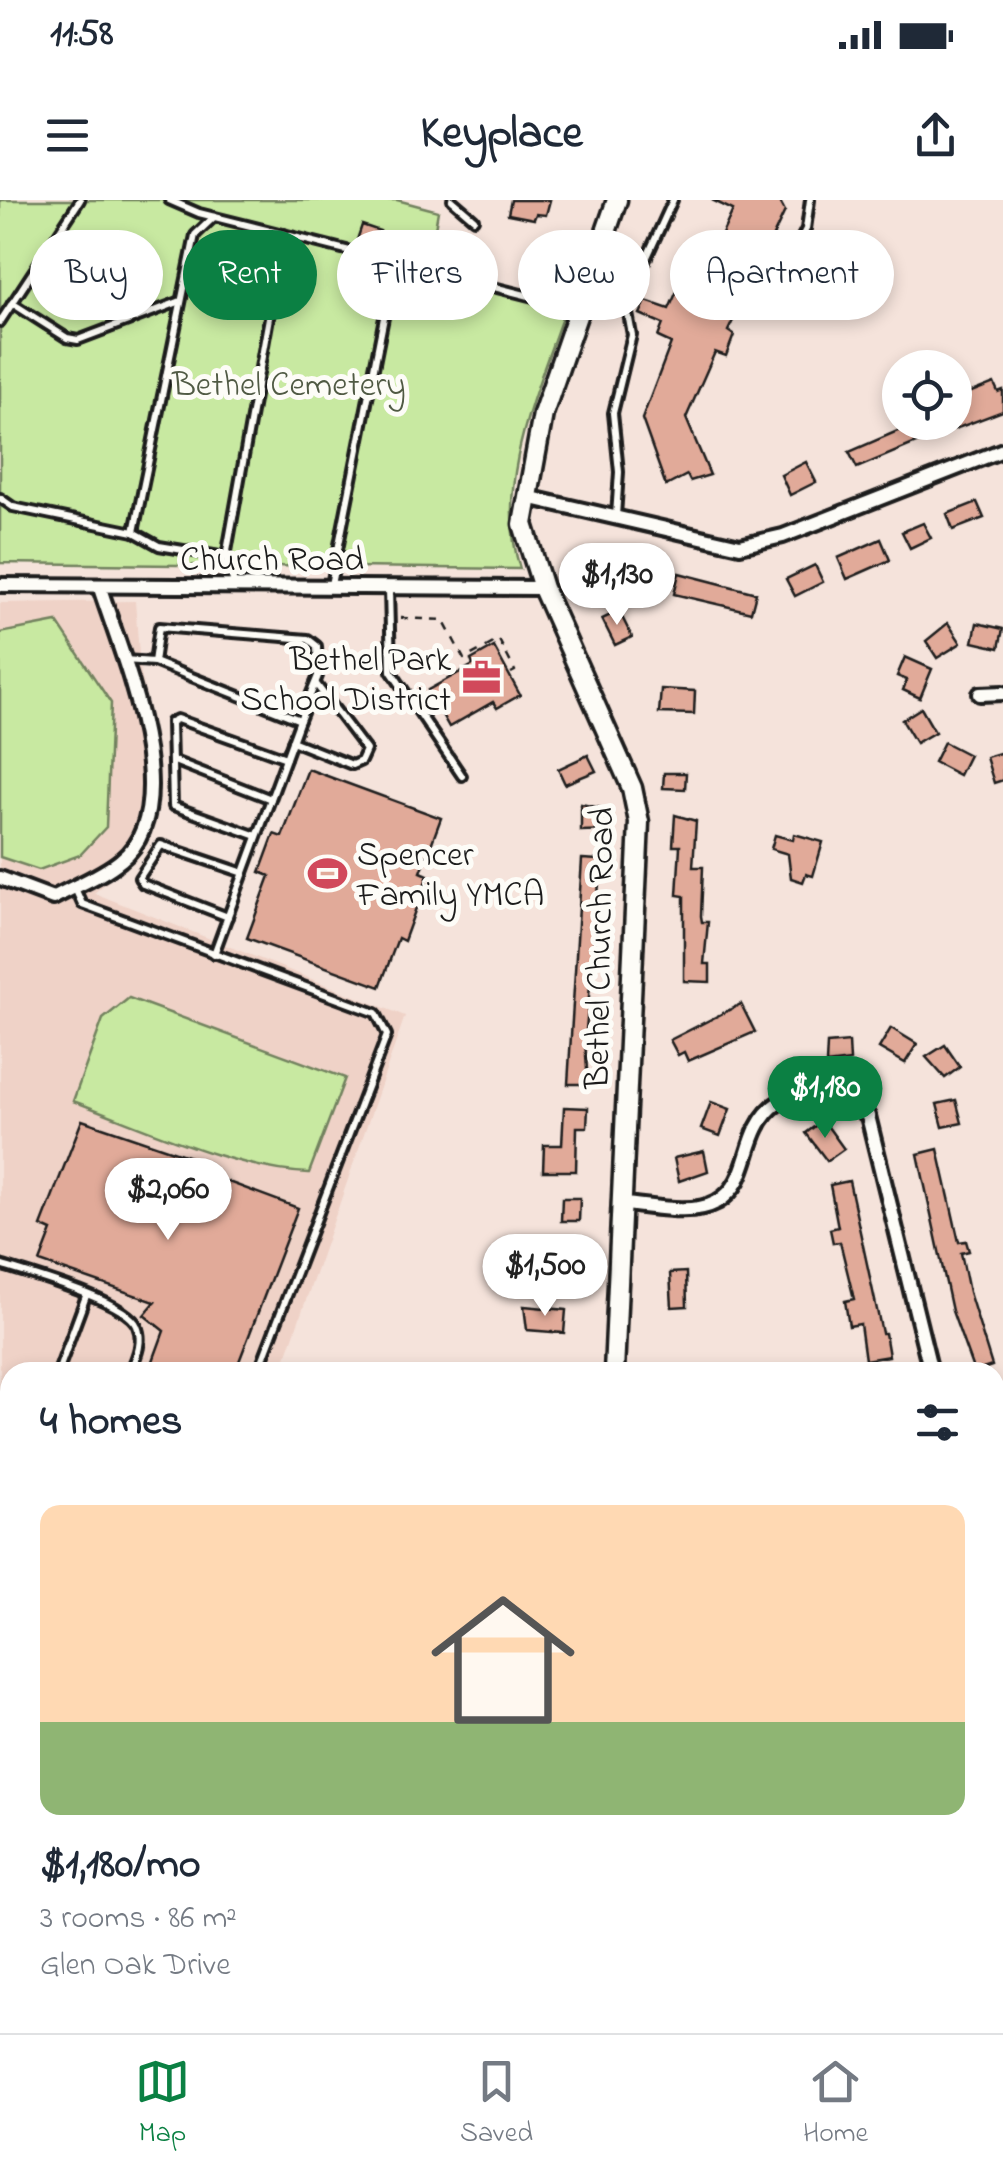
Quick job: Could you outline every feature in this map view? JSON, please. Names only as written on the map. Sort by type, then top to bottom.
[{"type":"street","name":"Bethel Church Road","points":[[606,230],[617,200]]},
{"type":"street","name":"Bethel Church Road","points":[[574,320],[543,414],[523,524],[543,588],[632,788],[639,822],[615,1362]]},
{"type":"street","points":[[527,497],[740,546],[783,536],[1003,450]]},
{"type":"street","name":"Church Road","points":[[0,585],[543,588]]},
{"type":"street","points":[[0,878],[53,898],[123,859],[145,826],[151,768],[100,588]]},
{"type":"street","points":[[980,694],[1003,694]]},
{"type":"street","points":[[624,1204],[697,1209],[712,1204],[728,1195],[738,1179],[757,1127],[770,1110],[809,1091],[834,1093],[853,1102],[868,1116],[928,1362]]},
{"type":"lane","points":[[0,322],[80,200]]},
{"type":"lane","points":[[168,200],[268,230]]},
{"type":"lane","points":[[452,200],[474,219]]},
{"type":"lane","points":[[616,518],[619,472],[613,413],[632,335],[626,303],[673,200]]},
{"type":"lane","points":[[806,230],[810,200]]},
{"type":"lane","points":[[134,532],[196,235],[214,216]]},
{"type":"lane","points":[[12,303],[67,338],[78,340],[181,301]]},
{"type":"lane","points":[[236,588],[226,557],[269,320]]},
{"type":"lane","points":[[330,588],[383,320]]},
{"type":"lane","points":[[0,498],[13,507],[134,532],[159,546],[226,557]]},
{"type":"lane","points":[[389,588],[391,671],[462,776]]},
{"type":"lane","points":[[154,662],[158,627],[308,638],[317,646],[316,683],[214,954]]},
{"type":"lane","points":[[122,660],[154,662],[300,720]]},
{"type":"lane","points":[[292,740],[352,765],[361,761],[366,750],[316,683]]},
{"type":"lane","points":[[257,836],[174,808],[170,726],[175,719],[286,758]]},
{"type":"lane","points":[[174,762],[271,799]]},
{"type":"lane","points":[[228,917],[143,884],[140,878],[161,845],[244,874]]},
{"type":"lane","points":[[74,886],[82,904],[376,1013],[386,1035],[262,1362]]},
{"type":"lane","points":[[0,1265],[118,1308],[136,1323],[141,1342],[134,1362]]},
{"type":"lane","points":[[62,1362],[86,1296]]},
{"type":"path","points":[[388,618],[443,620],[464,659],[498,640],[515,671],[512,673]]},
{"type":"shaded area","points":[[135,601],[140,668],[160,776],[155,820],[129,864],[94,893],[405,1016],[284,1362],[0,1362],[0,603]]},
{"type":"green space","name":"Bethel Cemetery","points":[[0,200],[397,200],[438,211],[435,230],[337,230],[337,320],[498,320],[498,284],[518,289],[518,320],[561,320],[533,401],[516,468],[513,536],[520,569],[0,563]]},
{"type":"green space","points":[[57,622],[111,703],[106,827],[80,855],[39,870],[0,857],[0,633]]},
{"type":"green space","points":[[129,998],[345,1078],[309,1173],[220,1156],[73,1101],[103,1019]]},
{"type":"building","points":[[511,200],[550,200],[546,215],[536,214],[534,219],[508,214]]},
{"type":"building","points":[[712,200],[779,200],[785,211],[776,230],[724,230],[733,210]]},
{"type":"building","points":[[650,302],[669,309],[670,320],[733,320],[728,331],[734,335],[726,356],[715,352],[686,418],[710,475],[690,481],[687,475],[666,486],[642,419],[671,343],[658,337],[663,324],[650,318]]},
{"type":"building","points":[[994,383],[998,392],[1003,390],[1003,411],[972,423],[972,392]]},
{"type":"building","points":[[882,438],[923,440],[857,468],[849,452]]},
{"type":"building","points":[[806,462],[816,482],[790,495],[781,475]]},
{"type":"building","points":[[977,502],[984,518],[953,530],[947,514]]},
{"type":"building","points":[[923,523],[931,538],[910,548],[902,532]]},
{"type":"building","points":[[881,539],[890,560],[847,579],[838,558]]},
{"type":"building","points":[[592,554],[603,580],[587,588],[575,562]]},
{"type":"building","points":[[815,565],[823,582],[795,596],[786,579]]},
{"type":"building","points":[[679,573],[756,593],[751,612],[674,594]]},
{"type":"building","points":[[619,611],[632,637],[615,645],[602,619]]},
{"type":"building","points":[[948,623],[961,643],[937,658],[926,641]]},
{"type":"building","points":[[977,623],[1003,629],[999,648],[973,642]]},
{"type":"building","name":"Bethel Park School District","points":[[494,647],[520,695],[497,708],[493,702],[449,727],[428,690],[473,665],[471,660]]},
{"type":"building","points":[[905,657],[932,669],[920,698],[903,690],[907,680],[897,676]]},
{"type":"building","points":[[661,689],[695,691],[694,714],[659,713]]},
{"type":"building","points":[[921,708],[935,732],[916,743],[902,720]]},
{"type":"building","points":[[944,742],[969,755],[959,775],[934,762]]},
{"type":"building","points":[[1003,752],[1003,780],[994,783],[986,757]]},
{"type":"building","points":[[588,755],[596,771],[565,784],[558,769]]},
{"type":"building","points":[[308,769],[441,818],[421,872],[428,875],[404,941],[398,938],[380,987],[247,938],[270,876],[260,872],[274,834],[282,837]]},
{"type":"building","points":[[664,773],[686,773],[685,789],[663,788]]},
{"type":"building","points":[[581,804],[611,810],[611,830],[581,831]]},
{"type":"building","points":[[675,815],[696,821],[693,867],[703,867],[701,916],[702,922],[708,922],[704,964],[710,964],[710,982],[684,981],[684,896],[677,895],[680,846],[673,846]]},
{"type":"building","points":[[794,834],[823,842],[813,876],[806,874],[803,882],[791,878],[788,854],[771,849],[775,835],[793,840]]},
{"type":"building","points":[[582,859],[598,860],[600,872],[585,1041],[588,1084],[568,1084]]},
{"type":"building","points":[[741,1004],[755,1032],[688,1061],[684,1052],[678,1055],[670,1040]]},
{"type":"building","points":[[891,1028],[917,1044],[905,1063],[879,1048]]},
{"type":"building","points":[[849,1042],[850,1061],[826,1064],[827,1044]]},
{"type":"building","points":[[945,1045],[960,1067],[945,1078],[926,1057]]},
{"type":"building","points":[[956,1100],[962,1123],[943,1127],[937,1104]]},
{"type":"building","points":[[711,1102],[730,1109],[720,1136],[701,1129]]},
{"type":"building","points":[[564,1107],[588,1108],[587,1127],[577,1127],[576,1171],[543,1171],[544,1145],[562,1145]]},
{"type":"building","points":[[82,1120],[208,1163],[204,1173],[298,1208],[239,1362],[153,1362],[164,1331],[144,1315],[155,1302],[40,1262],[52,1231],[41,1226]]},
{"type":"building","points":[[823,1120],[844,1149],[827,1161],[806,1133]]},
{"type":"building","points":[[938,1149],[959,1242],[966,1241],[969,1251],[961,1253],[991,1362],[970,1362],[952,1311],[918,1154]]},
{"type":"building","points":[[704,1151],[708,1171],[679,1181],[674,1158]]},
{"type":"building","points":[[849,1181],[889,1356],[865,1360],[860,1324],[849,1326],[845,1301],[854,1299],[840,1242],[833,1243],[830,1229],[838,1227],[830,1185]]},
{"type":"building","points":[[562,1198],[580,1198],[579,1221],[561,1221]]},
{"type":"building","points":[[542,1252],[579,1256],[577,1277],[540,1273]]},
{"type":"building","points":[[686,1272],[687,1306],[672,1307],[670,1273]]},
{"type":"building","points":[[524,1306],[566,1310],[564,1333],[527,1330]]},
{"type":"place","name":"Bethel Park School District","points":[[481,678]]},
{"type":"place","name":"Spencer Family YMCA","points":[[327,873]]}]
